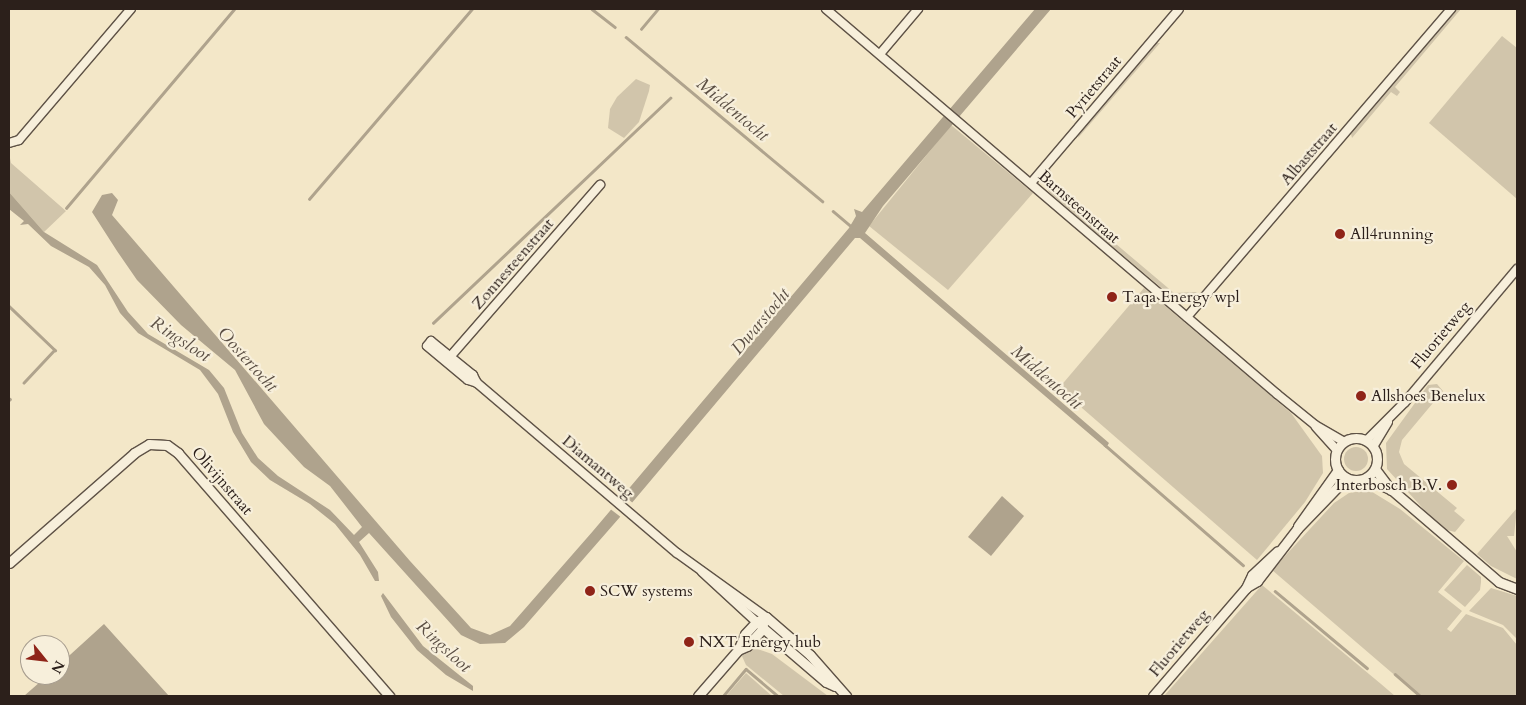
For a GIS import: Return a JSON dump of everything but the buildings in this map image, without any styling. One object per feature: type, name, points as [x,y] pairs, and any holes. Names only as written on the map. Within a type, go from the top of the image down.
[{"type":"street","points":[[9,143],[20,140],[131,9]]},
{"type":"street","name":"Barnsteenstraat","points":[[826,9],[1315,425],[1338,450]]},
{"type":"street","points":[[880,54],[918,9]]},
{"type":"street","name":"Pyrietstraat","points":[[1031,183],[1179,9]]},
{"type":"street","name":"Albaststraat","points":[[1187,317],[1451,9]]},
{"type":"street","name":"Zonnesteenstraat","points":[[449,358],[600,186]]},
{"type":"street","name":"Fluorietweg","points":[[1370,444],[1388,420],[1517,268]]},
{"type":"street","name":"Diamantweg","points":[[449,358],[612,499],[702,572],[759,625],[826,682],[835,686]]},
{"type":"street","name":"Barnsteenstraat","points":[[1315,425],[1345,442]]},
{"type":"street","points":[[1366,478],[1375,469],[1377,458],[1370,444],[1357,438],[1345,442],[1338,450],[1335,458],[1338,470],[1346,478],[1354,480],[1366,478],[1392,490]]},
{"type":"street","name":"Olivijnstraat","points":[[9,563],[134,453],[149,444],[167,445],[178,453],[388,694]]},
{"type":"street","points":[[1375,469],[1392,490],[1494,577],[1517,588]]},
{"type":"street","name":"Fluorietweg","points":[[1297,529],[1338,470]]},
{"type":"street","name":"Fluorietweg","points":[[1153,696],[1246,588],[1265,572],[1278,551],[1297,529],[1346,478]]},
{"type":"street","name":"Diamantweg","points":[[702,572],[723,583],[766,617],[810,655],[835,686],[846,696]]},
{"type":"street","points":[[698,696],[738,650],[747,646],[766,617]]},
{"type":"shaded area","points":[[1035,9],[1051,9],[883,206],[865,233],[1109,443],[1106,448],[860,238],[855,238],[620,517],[524,627],[505,643],[480,644],[461,635],[369,533],[359,542],[378,572],[379,581],[375,581],[360,555],[335,524],[310,504],[270,480],[251,462],[233,432],[218,394],[200,370],[138,333],[120,313],[105,285],[89,267],[51,246],[28,224],[20,225],[24,221],[9,209],[9,192],[44,232],[97,265],[128,312],[148,334],[209,370],[224,388],[242,433],[258,458],[278,476],[330,510],[354,535],[362,527],[330,486],[304,467],[264,424],[235,370],[181,325],[137,280],[92,212],[102,195],[112,193],[118,200],[112,215],[410,561],[471,628],[490,635],[510,626],[593,531],[849,228],[856,216],[854,209],[862,212]]},
{"type":"shaded area","points":[[1457,9],[1461,9],[1395,87],[1400,92],[1397,96],[1391,92],[1352,138],[1351,134]]},
{"type":"shaded area","points":[[1502,36],[1517,48],[1517,199],[1429,123]]},
{"type":"shaded area","points":[[1157,43],[1160,43],[1078,138],[1079,134]]},
{"type":"shaded area","points":[[636,79],[650,85],[649,91],[639,122],[624,138],[608,128],[610,109],[617,97]]},
{"type":"shaded area","points":[[951,125],[1033,193],[948,290],[869,226]]},
{"type":"shaded area","points":[[9,153],[11,163],[66,211],[44,232],[9,192]]},
{"type":"shaded area","points":[[1050,168],[1054,191],[1084,217],[1174,293],[1196,292],[1200,296],[1192,303],[1176,300],[1100,236],[1049,192],[1045,179]]},
{"type":"shaded area","points":[[1144,288],[1291,413],[1322,456],[1323,473],[1305,502],[1257,560],[1059,388]]},
{"type":"shaded area","points":[[1437,384],[1443,391],[1402,440],[1399,452],[1404,464],[1457,508],[1454,511],[1465,520],[1455,532],[1447,530],[1428,514],[1387,469],[1386,443],[1428,385]]},
{"type":"shaded area","points":[[1356,447],[1364,451],[1368,459],[1364,467],[1356,471],[1348,467],[1344,459],[1348,451]]},
{"type":"shaded area","points":[[1369,490],[1400,509],[1464,561],[1438,592],[1462,611],[1447,629],[1451,632],[1466,614],[1503,628],[1517,645],[1517,696],[1419,696],[1272,570],[1334,503],[1349,493]]},
{"type":"shaded area","points":[[1002,496],[1024,516],[991,556],[968,537]]},
{"type":"shaded area","points":[[1517,508],[1514,536],[1507,536],[1517,552],[1517,579],[1491,566],[1477,554]]},
{"type":"shaded area","points":[[1467,565],[1481,577],[1481,582],[1480,590],[1465,607],[1444,590]]},
{"type":"shaded area","points":[[1262,585],[1381,684],[1395,696],[1164,696]]},
{"type":"shaded area","points":[[1491,588],[1517,596],[1517,639],[1503,625],[1469,611]]},
{"type":"shaded area","points":[[383,593],[423,646],[473,686],[473,691],[446,675],[417,650],[391,617],[381,596]]},
{"type":"shaded area","points":[[104,624],[169,696],[24,696],[37,685],[70,685],[70,655]]},
{"type":"shaded area","points":[[749,646],[772,654],[828,696],[784,696],[746,665],[741,654]]},
{"type":"shaded area","points":[[746,673],[772,696],[726,696]]},
{"type":"pier","points":[[621,493],[634,504],[622,518],[609,508]]},
{"type":"waterway","points":[[66,208],[234,9]]},
{"type":"waterway","points":[[309,199],[472,9]]},
{"type":"waterway","name":"Middentocht","points":[[592,9],[615,27]]},
{"type":"waterway","points":[[641,29],[658,9]]},
{"type":"waterway","name":"Middentocht","points":[[626,37],[822,201]]},
{"type":"waterway","points":[[433,323],[670,98]]},
{"type":"waterway","name":"Middentocht","points":[[833,211],[851,226]]},
{"type":"waterway","points":[[9,306],[55,350],[24,383]]},
{"type":"waterway","name":"Middentocht","points":[[1105,445],[1243,565]]},
{"type":"waterway","name":"Middentocht","points":[[1275,591],[1367,668]]},
{"type":"waterway","points":[[723,696],[746,669],[778,696]]},
{"type":"waterway","name":"Middentocht","points":[[1395,674],[1420,696]]},
{"type":"place","name":"All4running","points":[[1340,234]]},
{"type":"place","name":"Taqa Energy wpl","points":[[1112,297]]},
{"type":"place","name":"Allshoes Benelux","points":[[1361,396]]},
{"type":"place","name":"Interbosch B.V.","points":[[1452,485]]},
{"type":"place","name":"SCW systems","points":[[590,591]]},
{"type":"place","name":"NXT Energy hub","points":[[689,642]]},
{"type":"water label","name":"Dwarstocht","points":[[761,322]]},
{"type":"water label","name":"Ringsloot","points":[[180,340]]},
{"type":"water label","name":"Oostertocht","points":[[247,360]]},
{"type":"water label","name":"Ringsloot","points":[[443,647]]}]
